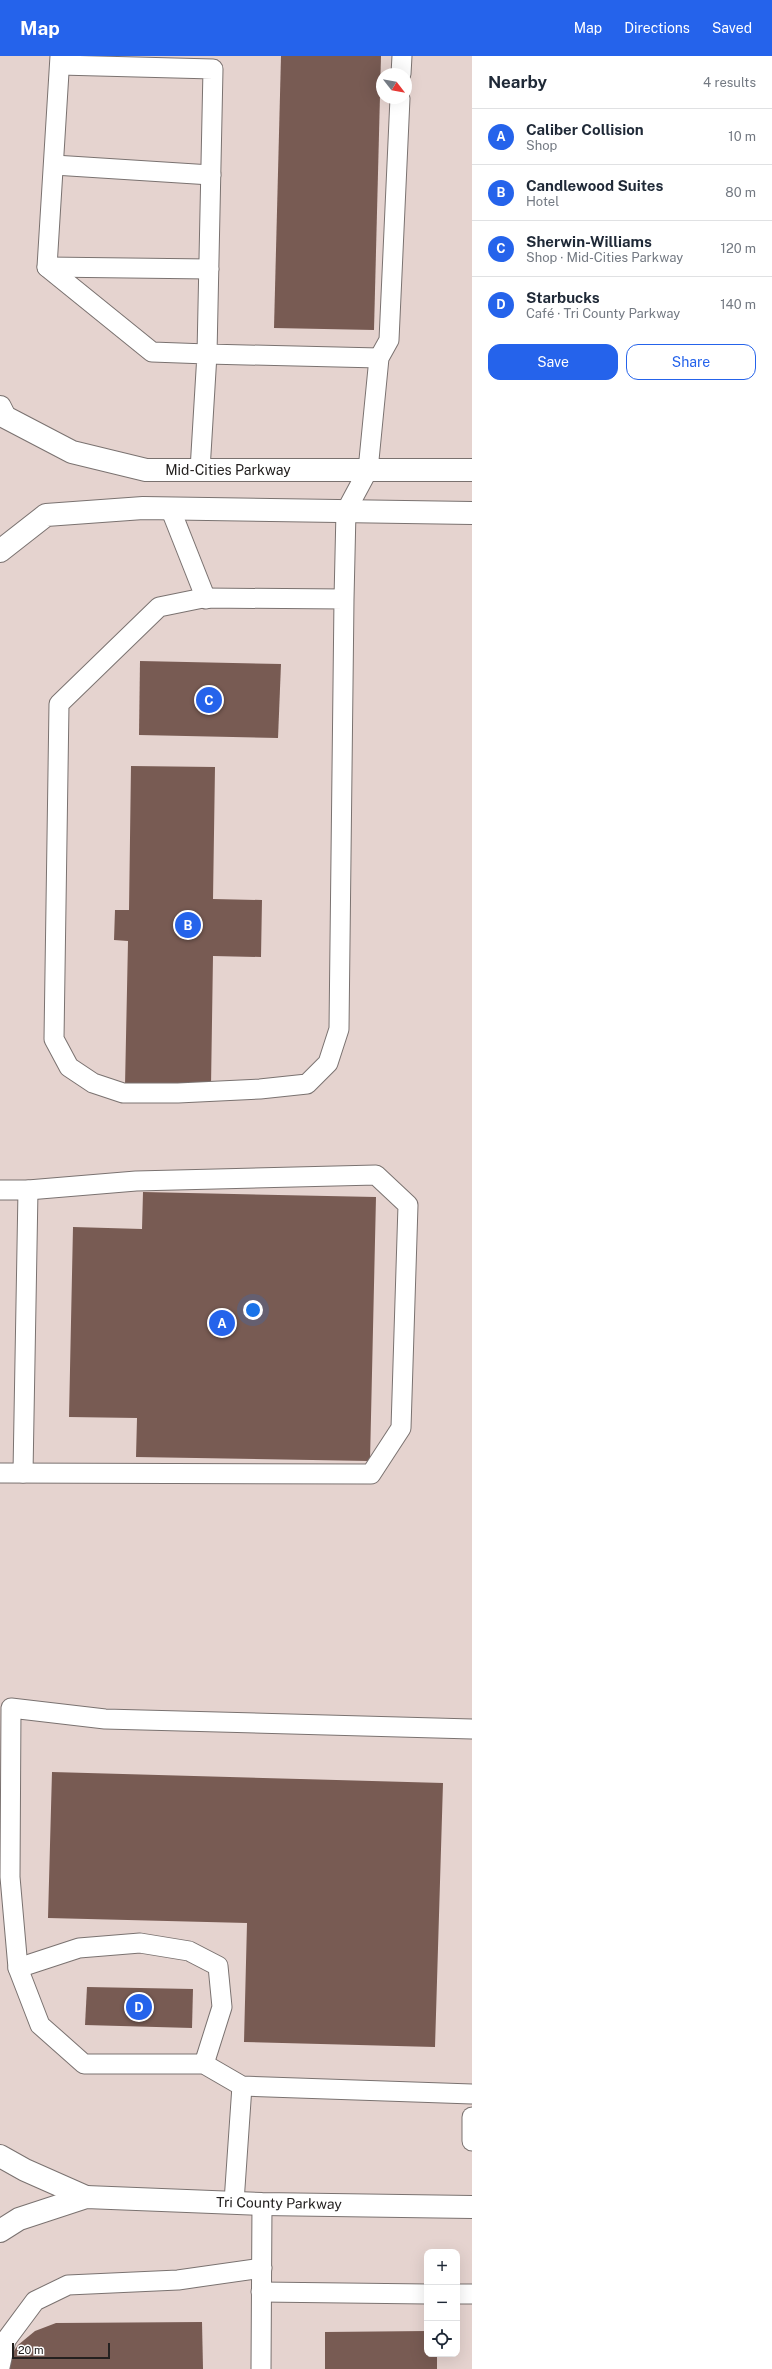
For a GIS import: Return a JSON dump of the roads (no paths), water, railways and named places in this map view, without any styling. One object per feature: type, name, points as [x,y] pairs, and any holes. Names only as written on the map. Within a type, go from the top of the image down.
[{"type":"street","name":"Mid-Cities Parkway","points":[[0,407],[5,417],[72,452],[146,470],[472,470]]},
{"type":"street","points":[[0,551],[46,516],[143,508],[472,513]]},
{"type":"street","name":"Tri County Parkway","points":[[0,2156],[25,2170],[86,2197]]},
{"type":"street","name":"Tri County Parkway","points":[[0,2231],[19,2219],[86,2197],[262,2204],[472,2207]]},
{"type":"lane","points":[[401,68],[402,56]]},
{"type":"lane","points":[[47,267],[60,60],[213,69],[207,354],[200,470]]},
{"type":"lane","points":[[344,599],[206,598],[159,606],[59,704],[54,1038],[69,1067],[93,1083],[123,1093],[223,1091],[307,1084],[328,1063],[339,1029],[346,511],[368,470],[379,358],[389,340],[400,104]]},
{"type":"lane","points":[[54,166],[211,175]]},
{"type":"lane","points":[[47,267],[209,269]]},
{"type":"lane","points":[[47,267],[152,352],[379,358]]},
{"type":"lane","points":[[170,508],[206,598]]},
{"type":"lane","points":[[0,1190],[28,1190],[136,1181],[376,1175],[408,1205],[401,1428],[371,1474],[0,1473]]},
{"type":"lane","points":[[24,1473],[28,1190]]},
{"type":"lane","points":[[472,1730],[105,1719],[6,1707],[10,1877],[18,1968],[40,2025],[84,2064],[204,2064],[242,2086],[472,2094]]},
{"type":"lane","points":[[18,1968],[79,1948],[140,1943],[189,1951],[218,1966],[222,2007],[204,2064]]},
{"type":"lane","points":[[234,2202],[242,2086]]},
{"type":"lane","points":[[472,2117],[472,2141]]},
{"type":"lane","points":[[261,2369],[262,2204]]},
{"type":"lane","points":[[0,2367],[6,2340],[35,2301],[68,2285],[178,2280],[262,2268]]},
{"type":"lane","points":[[261,2292],[424,2294]]},
{"type":"lane","points":[[460,2294],[472,2294]]},
{"type":"place","name":"Sherwin-Williams","points":[[209,700]]},
{"type":"place","name":"Candlewood Suites","points":[[188,925]]},
{"type":"place","name":"Caliber Collision","points":[[222,1323]]},
{"type":"place","name":"Starbucks","points":[[139,2007]]}]
